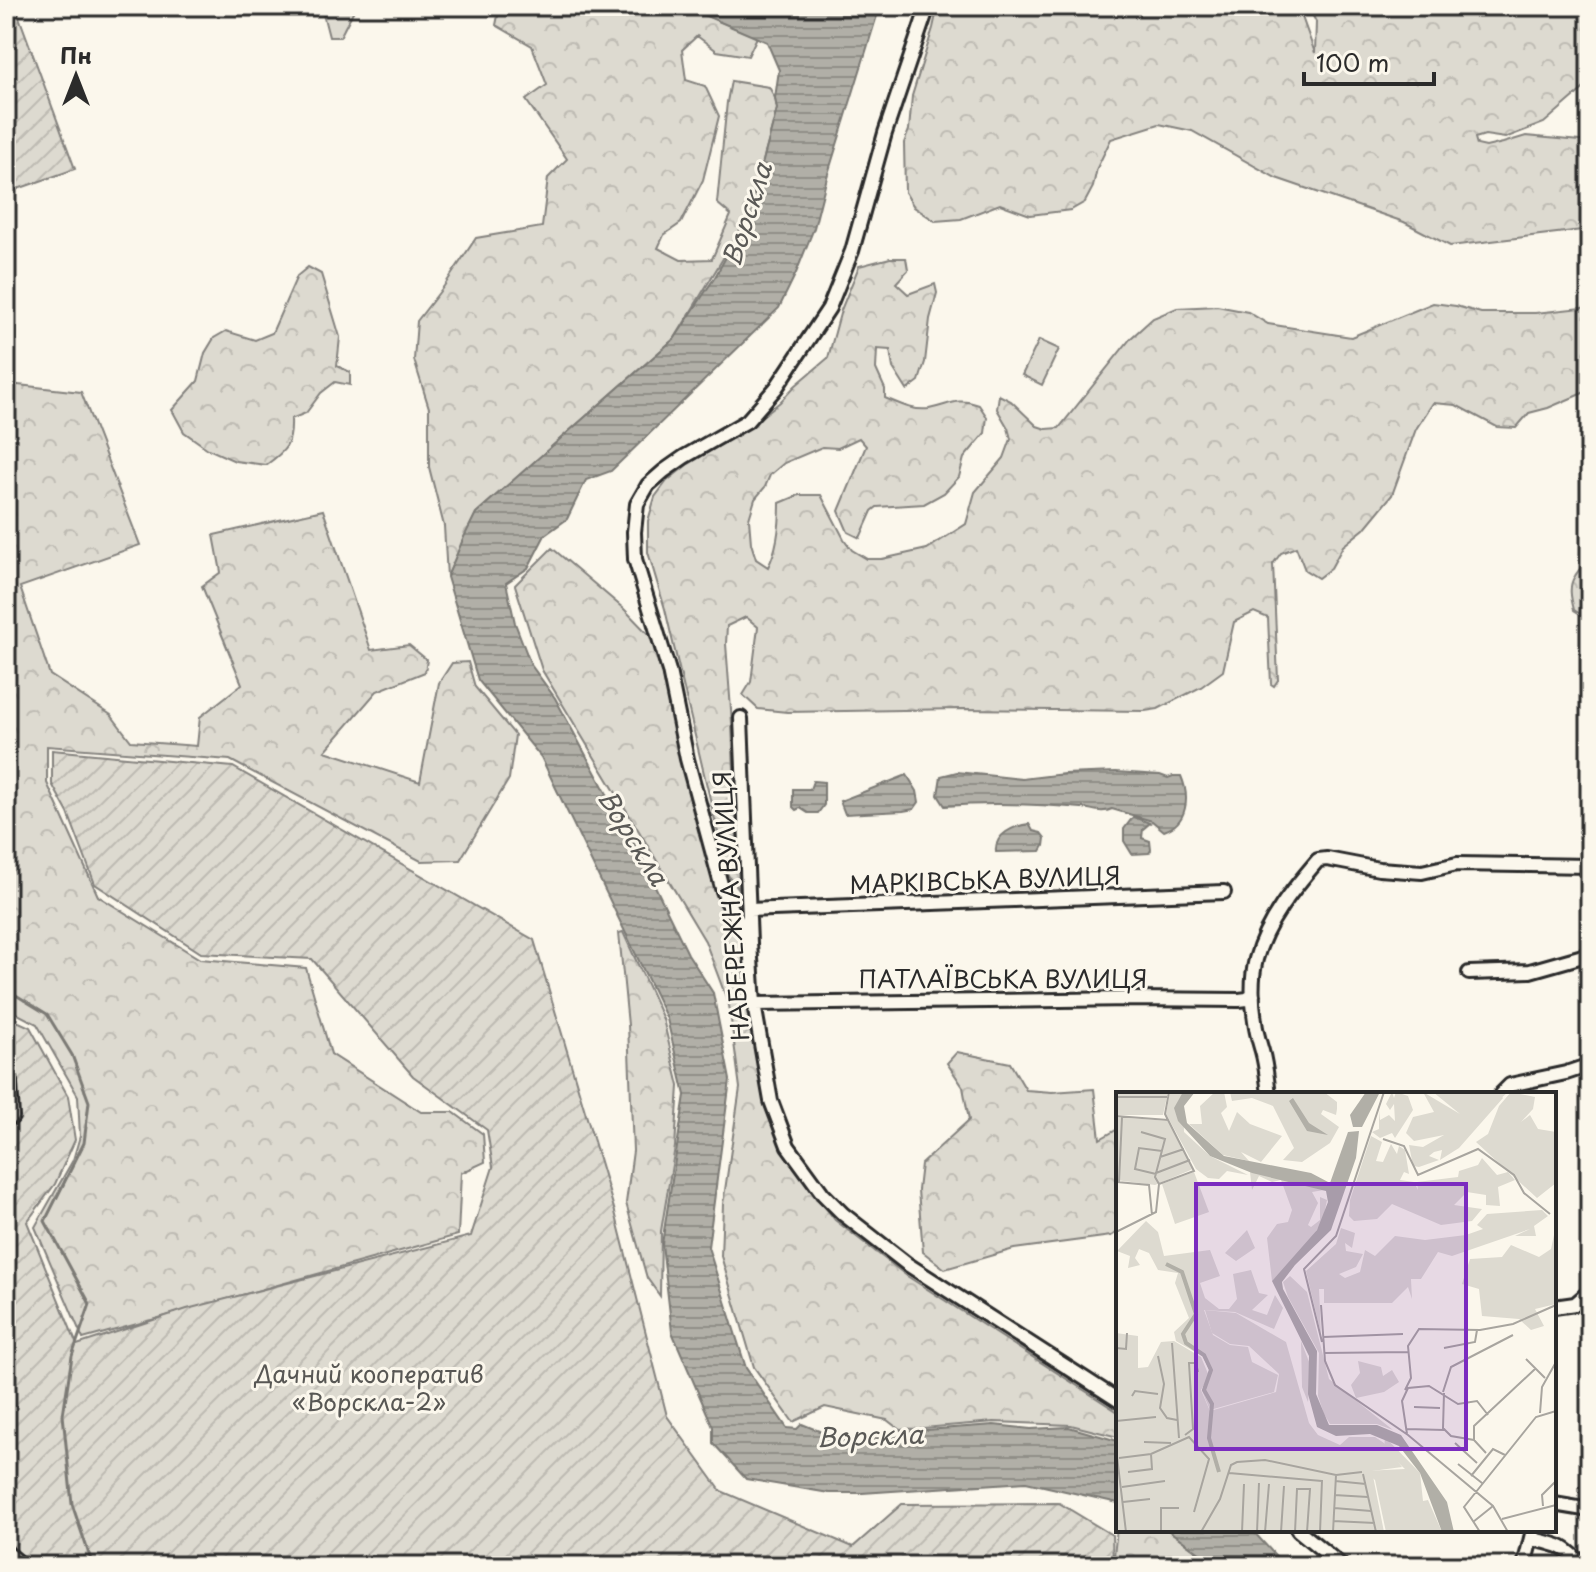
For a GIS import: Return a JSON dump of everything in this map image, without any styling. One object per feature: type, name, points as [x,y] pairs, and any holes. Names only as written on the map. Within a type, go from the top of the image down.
[{"type":"street","points":[[750,943],[722,888],[689,767],[669,671],[635,559],[637,504],[648,485],[664,471],[747,421],[776,388],[829,308],[852,251],[885,133],[928,6]]},
{"type":"street","name":"НАБЕРЕЖНА ВУЛИЦЯ","points":[[741,718],[754,1004],[767,1084],[788,1146],[823,1194],[843,1214],[907,1264],[1116,1399]]},
{"type":"street","points":[[1269,1092],[1263,1052],[1257,1035],[1253,995],[1255,962],[1295,887],[1318,860],[1422,872],[1457,864],[1590,866]]},
{"type":"street","name":"МАРКІВСЬКА ВУЛИЦЯ","points":[[749,910],[1224,892]]},
{"type":"street","points":[[1469,973],[1530,971],[1590,954]]},
{"type":"street","name":"ПАТЛАЇВСЬКА ВУЛИЦЯ","points":[[754,1004],[1239,1000],[1253,995]]},
{"type":"street","points":[[1503,1092],[1510,1085],[1590,1065]]},
{"type":"street","points":[[6,1068],[12,1117]]},
{"type":"street","points":[[1556,1307],[1575,1304],[1590,1291]]},
{"type":"street","points":[[1556,1504],[1590,1510]]},
{"type":"street","points":[[1300,1532],[1342,1566]]},
{"type":"street","points":[[1524,1566],[1533,1534],[1561,1545],[1583,1566]]},
{"type":"street","points":[[6,1552],[23,1566]]},
{"type":"green space","points":[[6,6],[15,6],[75,169],[6,193]]},
{"type":"green space","points":[[321,6],[356,6],[340,37],[329,37]]},
{"type":"green space","points":[[500,6],[683,6],[757,37],[748,56],[717,51],[697,36],[682,50],[686,80],[705,86],[719,116],[703,180],[681,223],[664,235],[658,248],[681,260],[712,259],[731,215],[717,203],[731,81],[769,87],[777,109],[748,217],[675,338],[476,513],[447,577],[444,526],[429,467],[429,408],[414,360],[417,321],[476,238],[542,227],[548,178],[567,159],[526,100],[547,85],[532,46],[496,25]]},
{"type":"green space","points":[[938,6],[1298,6],[1315,53],[1316,22],[1308,6],[1590,6],[1590,83],[1544,123],[1505,138],[1485,135],[1475,138],[1477,145],[1486,147],[1526,136],[1590,142],[1590,229],[1450,246],[1404,222],[1276,178],[1192,131],[1159,124],[1111,139],[1085,202],[1071,210],[1030,215],[1000,204],[961,219],[935,221],[914,207],[905,192],[904,143],[909,130],[912,96]]},
{"type":"green space","points":[[890,258],[906,258],[908,270],[896,283],[908,294],[935,284],[937,293],[919,381],[907,390],[893,368],[890,350],[877,349],[876,369],[885,389],[885,398],[917,409],[958,402],[979,405],[987,417],[985,433],[964,458],[959,477],[944,493],[924,504],[877,507],[872,511],[860,538],[848,532],[839,511],[866,446],[859,438],[838,448],[822,447],[784,463],[770,475],[755,499],[749,519],[756,559],[768,567],[778,536],[780,503],[799,495],[821,495],[844,539],[852,550],[867,559],[882,559],[927,549],[966,524],[975,492],[1004,458],[1011,439],[997,409],[999,395],[1011,401],[1037,426],[1059,428],[1131,338],[1153,318],[1177,308],[1217,306],[1248,312],[1268,324],[1351,337],[1433,303],[1481,313],[1535,313],[1590,307],[1590,390],[1529,413],[1516,428],[1497,427],[1456,405],[1433,403],[1416,429],[1392,495],[1364,529],[1343,546],[1331,568],[1318,578],[1305,570],[1296,547],[1281,553],[1273,564],[1278,680],[1274,686],[1271,684],[1268,618],[1254,612],[1234,622],[1223,671],[1201,687],[1158,709],[787,712],[758,709],[743,695],[751,682],[758,627],[746,617],[727,626],[739,889],[728,875],[665,609],[648,552],[648,521],[655,497],[667,481],[687,465],[741,433],[828,358],[841,310],[859,266]]},
{"type":"green space","points":[[308,267],[321,274],[340,337],[337,366],[350,372],[350,385],[335,382],[321,393],[306,413],[291,419],[287,446],[266,465],[235,461],[208,449],[184,432],[172,410],[198,381],[205,353],[214,338],[226,331],[255,340],[272,333],[297,276]]},
{"type":"green space","points":[[1039,340],[1059,349],[1042,385],[1022,375]]},
{"type":"green space","points":[[6,385],[81,392],[140,545],[20,587],[50,675],[111,715],[131,741],[197,746],[200,717],[242,684],[202,586],[221,572],[214,535],[323,510],[371,650],[409,645],[427,660],[425,672],[377,691],[325,751],[420,782],[439,683],[452,663],[468,662],[475,687],[515,735],[509,779],[460,860],[421,861],[230,760],[47,746],[47,783],[98,896],[200,959],[306,968],[331,1054],[421,1112],[453,1112],[483,1134],[485,1162],[461,1173],[458,1235],[83,1339],[35,1227],[73,1160],[80,1136],[78,1096],[37,1024],[6,1008]]},
{"type":"green space","points":[[552,548],[624,609],[653,639],[716,893],[745,949],[769,1110],[786,1156],[835,1220],[907,1276],[1116,1411],[1116,1436],[1071,1425],[994,1422],[900,1430],[887,1420],[825,1407],[793,1422],[754,1367],[721,1256],[723,1204],[740,1088],[729,1005],[705,941],[542,670],[515,585]]},
{"type":"green space","points":[[1590,553],[1590,618],[1587,618],[1574,610],[1571,588]]},
{"type":"green space","name":"Дачний кооператив «Ворскла-2»","points":[[52,750],[233,767],[534,940],[615,1212],[667,1416],[721,1491],[853,1547],[902,1504],[1059,1503],[1112,1535],[1113,1566],[6,1566],[6,1016],[30,1027],[68,1096],[75,1140],[55,1184],[27,1222],[77,1345],[187,1309],[471,1236],[493,1167],[487,1130],[413,1076],[312,959],[201,953],[95,884],[68,813],[52,784]]},
{"type":"green space","points":[[623,932],[663,1019],[679,1086],[675,1147],[661,1231],[660,1296],[647,1278],[626,1203],[633,1151],[628,1025],[619,933]]},
{"type":"green space","points":[[957,1052],[1010,1063],[1026,1090],[1094,1089],[1100,1139],[1116,1130],[1116,1233],[1014,1249],[945,1269],[923,1252],[918,1190],[921,1164],[969,1120],[963,1087],[947,1063]]},
{"type":"green space","points":[[1117,1532],[1171,1532],[1213,1566],[1113,1566]]},
{"type":"shaded area","points":[[683,6],[880,6],[814,228],[779,308],[611,471],[586,480],[567,519],[545,535],[528,568],[506,583],[515,623],[531,665],[555,698],[640,855],[688,954],[713,993],[730,1080],[708,1247],[746,1368],[787,1428],[797,1429],[802,1424],[841,1440],[897,1437],[912,1431],[994,1425],[1031,1429],[1069,1427],[1116,1440],[1116,1503],[1026,1482],[829,1493],[746,1479],[713,1443],[713,1427],[672,1332],[662,1244],[685,1095],[667,1019],[541,757],[478,680],[447,577],[476,513],[675,338],[715,277],[748,217],[777,109],[775,98],[779,70],[767,42]]},
{"type":"shaded area","points":[[957,772],[1022,779],[1116,772],[1168,778],[1181,776],[1186,801],[1178,822],[1164,831],[1152,821],[1112,809],[1101,811],[1014,804],[945,806],[938,795],[941,776]]},
{"type":"shaded area","points":[[907,775],[917,791],[919,802],[914,809],[845,814],[840,801]]},
{"type":"shaded area","points":[[813,781],[824,782],[824,805],[818,813],[808,813],[800,808],[796,810],[793,807],[793,789],[810,789]]},
{"type":"shaded area","points":[[1133,817],[1150,823],[1143,829],[1142,838],[1150,841],[1149,853],[1132,854],[1124,841],[1124,829]]},
{"type":"shaded area","points":[[1029,824],[1033,831],[1045,838],[1041,851],[996,852],[1002,836],[1011,829]]},
{"type":"shaded area","points":[[1171,1532],[1254,1532],[1285,1566],[1213,1566]]},
{"type":"waterway","points":[[6,989],[47,1014],[72,1055],[89,1102],[84,1143],[45,1221],[90,1304],[72,1356],[63,1415],[72,1504],[93,1566]]},
{"type":"water label","name":"Ворскла","points":[[746,214]]},
{"type":"water label","name":"Ворскла","points":[[634,837]]},
{"type":"water label","name":"Ворскла","points":[[870,1435]]}]
